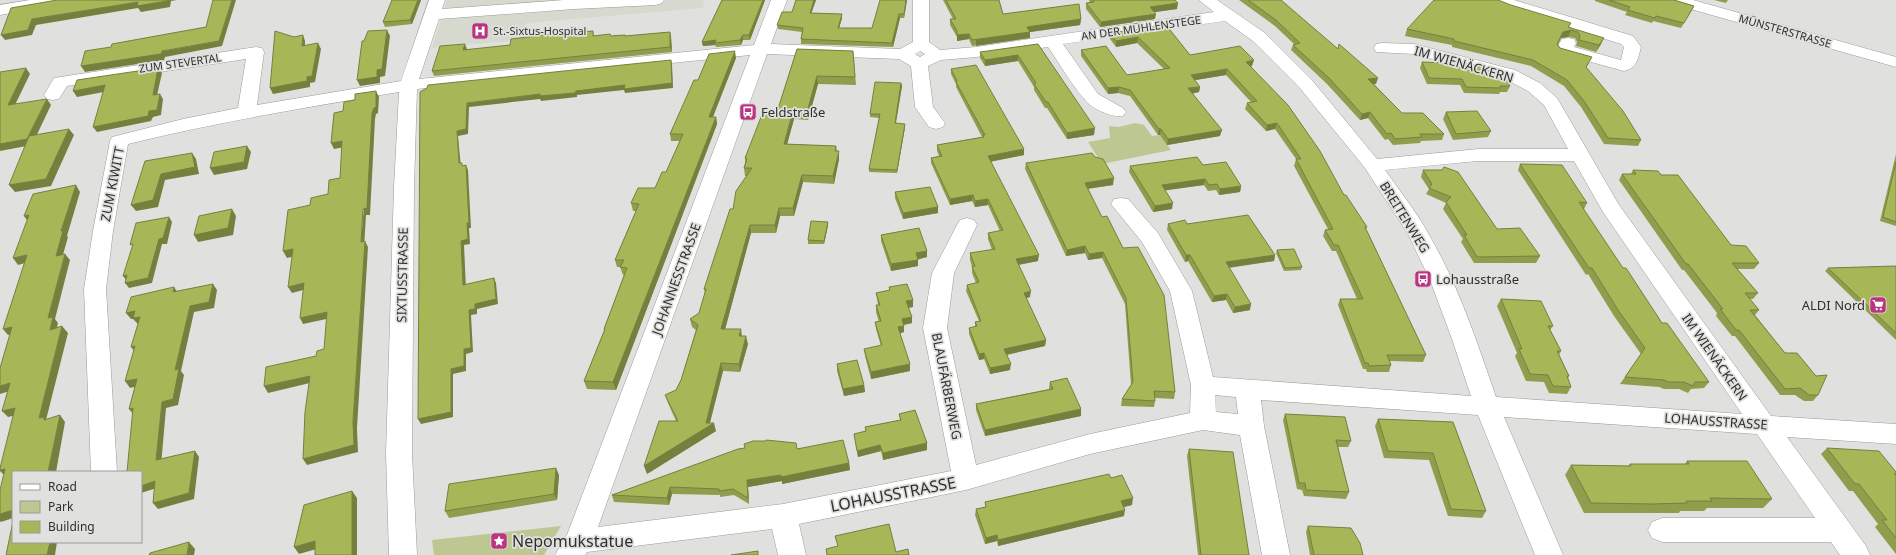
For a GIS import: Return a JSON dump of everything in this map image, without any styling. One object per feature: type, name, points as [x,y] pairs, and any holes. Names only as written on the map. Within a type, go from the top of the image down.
[{"type":"street","points":[[0,10],[58,0]]},
{"type":"street","points":[[439,4],[501,9],[656,0]]},
{"type":"street","name":"JOHANNESSTRASSE","points":[[574,548],[779,0]]},
{"type":"street","points":[[921,0],[921,44]]},
{"type":"street","name":"BREITENWEG","points":[[1207,0],[1230,15],[1258,37],[1305,83],[1372,165],[1418,232],[1429,253],[1464,339],[1487,406],[1549,555]]},
{"type":"street","points":[[1502,0],[1501,1],[1627,40],[1633,47],[1629,62],[1624,66],[1564,49],[1568,43]]},
{"type":"street","name":"MÜNSTERSTRASSE","points":[[1675,0],[1896,62]]},
{"type":"street","name":"SIXTUSSTRASSE","points":[[403,555],[399,454],[404,195],[408,85],[439,4]]},
{"type":"street","points":[[457,27],[497,24],[501,9]]},
{"type":"street","name":"AN DER MÜHLENSTEGE","points":[[919,64],[937,55],[976,52],[1230,15]]},
{"type":"street","points":[[1052,41],[1092,98],[1117,112]]},
{"type":"street","points":[[903,54],[921,44]]},
{"type":"street","points":[[921,44],[937,55]]},
{"type":"street","name":"IM WIENÄCKERN","points":[[1382,48],[1414,49],[1509,74],[1534,87],[1551,102],[1610,207],[1761,423],[1856,555]]},
{"type":"street","points":[[408,85],[761,49],[903,54],[919,64],[924,108],[936,123]]},
{"type":"street","name":"ZUM STEVERTAL","points":[[53,95],[60,82],[256,52],[247,112]]},
{"type":"street","name":"ZUM KIWITT","points":[[104,471],[95,289],[103,231],[119,141],[183,125],[247,112],[408,85]]},
{"type":"street","points":[[1372,165],[1478,155],[1580,155]]},
{"type":"street","points":[[1121,204],[1152,238],[1181,291],[1203,385],[1203,420]]},
{"type":"street","name":"BLAUFÄRBERWEG","points":[[966,480],[935,328],[944,273],[967,225]]},
{"type":"street","name":"LOHAUSSTRASSE","points":[[1203,385],[1487,406],[1761,423],[1896,434]]},
{"type":"street","points":[[1248,389],[1251,426],[1276,555]]},
{"type":"street","name":"LOHAUSSTRASSE","points":[[574,548],[783,516],[966,480],[1090,444],[1203,420],[1251,426]]},
{"type":"street","points":[[783,516],[792,555]]},
{"type":"street","points":[[1662,530],[1838,530]]},
{"type":"shaded area","name":"St.-Sixtus-Hospital","points":[[447,0],[704,0],[703,8],[526,23],[520,40],[432,48]]},
{"type":"green space","points":[[1135,123],[1144,125],[1152,136],[1160,135],[1171,150],[1102,164],[1088,142],[1110,138],[1109,126],[1119,127]]},
{"type":"green space","points":[[561,526],[544,555],[434,555],[432,540]]},
{"type":"building","points":[[57,0],[167,1],[137,6],[138,2],[32,19],[28,30],[1,35],[11,8]]},
{"type":"building","points":[[213,0],[232,0],[219,41],[162,51],[161,54],[81,66],[85,51],[111,47],[112,44],[206,27]]},
{"type":"building","points":[[392,0],[418,0],[410,20],[383,22]]},
{"type":"building","points":[[722,0],[763,0],[749,35],[743,35],[740,40],[715,43],[716,40],[702,42]]},
{"type":"building","points":[[796,0],[814,0],[810,13],[842,14],[838,28],[872,28],[880,0],[906,0],[904,14],[899,14],[892,43],[801,39],[803,28],[777,25],[782,12],[792,12]]},
{"type":"building","points":[[946,0],[999,0],[1003,14],[1079,4],[1081,19],[1027,27],[1030,32],[972,40],[969,34],[957,35],[957,31],[950,19],[956,19]]},
{"type":"building","points":[[1093,0],[1175,0],[1178,3],[1150,7],[1156,14],[1101,22],[1086,3],[1094,2]]},
{"type":"building","points":[[1248,0],[1281,0],[1338,49],[1339,44],[1378,78],[1368,79],[1402,113],[1423,113],[1444,134],[1420,134],[1422,137],[1395,139],[1391,133],[1387,134],[1370,112],[1362,114],[1329,78],[1293,45],[1300,43],[1276,20]]},
{"type":"building","points":[[1434,0],[1498,0],[1571,23],[1568,27],[1604,38],[1599,45],[1579,40],[1580,36],[1578,32],[1571,30],[1563,32],[1557,44],[1560,48],[1592,57],[1586,67],[1623,111],[1641,140],[1608,138],[1584,101],[1567,80],[1533,60],[1454,41],[1454,39],[1407,29]]},
{"type":"building","points":[[1609,0],[1674,0],[1694,6],[1684,23],[1656,16],[1655,18],[1628,10],[1630,7]]},
{"type":"building","points":[[1166,25],[1190,55],[1240,46],[1254,60],[1246,62],[1288,105],[1320,151],[1344,195],[1346,195],[1367,227],[1365,227],[1426,355],[1387,355],[1391,365],[1369,366],[1368,363],[1365,363],[1340,299],[1363,299],[1338,245],[1334,245],[1325,230],[1333,229],[1296,159],[1301,159],[1277,123],[1267,125],[1247,103],[1257,101],[1227,69],[1191,75],[1200,87],[1188,88],[1222,130],[1168,139],[1130,90],[1119,87],[1108,88],[1081,50],[1106,46],[1127,75],[1170,68],[1138,37],[1116,41],[1110,33]]},
{"type":"building","points":[[387,30],[382,69],[377,70],[377,77],[357,80],[362,41],[364,41],[368,31]]},
{"type":"building","points":[[275,31],[294,37],[303,35],[302,46],[318,43],[312,76],[307,77],[307,81],[270,88]]},
{"type":"building","points":[[593,31],[593,36],[610,34],[611,36],[625,36],[670,32],[670,47],[432,71],[440,46],[465,44],[463,50],[510,45],[511,39],[570,32]]},
{"type":"building","points":[[1038,44],[1095,128],[1067,133],[1048,102],[1046,102],[1034,84],[1036,83],[1018,55],[985,60],[980,52]]},
{"type":"building","points":[[797,49],[853,51],[855,77],[817,76],[807,112],[793,111],[784,144],[836,146],[835,151],[839,151],[833,176],[802,175],[793,208],[779,208],[775,225],[750,225],[721,329],[741,329],[739,336],[746,336],[739,364],[721,363],[706,423],[714,423],[644,466],[659,421],[678,421],[665,395],[676,390],[681,380],[698,325],[690,319],[699,313],[706,289],[704,289],[730,209],[733,209],[736,191],[752,168],[744,168],[747,159],[745,158],[763,112],[777,112]]},
{"type":"building","points":[[735,51],[709,117],[716,117],[613,382],[584,381],[627,268],[620,267],[624,260],[615,260],[639,204],[631,203],[638,188],[655,188],[662,172],[666,172],[683,134],[670,134],[694,80],[698,80],[709,54]]},
{"type":"building","points":[[671,60],[672,83],[624,89],[625,85],[576,91],[575,93],[540,96],[540,94],[467,103],[466,129],[457,131],[459,163],[462,163],[462,166],[466,165],[469,223],[467,223],[468,239],[461,241],[463,285],[494,278],[496,299],[475,304],[475,309],[469,310],[471,348],[464,349],[464,366],[451,369],[451,412],[418,419],[420,92],[427,88],[428,85]]},
{"type":"building","points":[[1422,62],[1471,64],[1502,72],[1510,86],[1500,86],[1501,88],[1466,87],[1462,79],[1429,78]]},
{"type":"building","points":[[976,65],[1024,149],[988,156],[1039,255],[1016,259],[1031,291],[1024,293],[1046,340],[1004,349],[1011,364],[990,368],[984,353],[979,354],[969,328],[977,326],[975,322],[981,321],[967,285],[979,282],[972,267],[975,266],[970,253],[995,249],[988,233],[1003,230],[988,199],[975,201],[973,195],[950,199],[931,158],[942,156],[937,145],[984,137],[983,135],[985,135],[956,82],[957,81],[951,69]]},
{"type":"building","points":[[26,68],[8,105],[47,99],[27,139],[0,144],[0,72]]},
{"type":"building","points":[[158,68],[153,95],[160,94],[157,110],[149,111],[148,116],[93,127],[105,85],[73,91],[77,80]]},
{"type":"building","points":[[875,82],[901,83],[895,123],[905,124],[897,170],[869,169],[880,114],[870,114]]},
{"type":"building","points":[[376,91],[376,107],[372,113],[367,208],[363,209],[361,242],[365,241],[353,421],[354,445],[303,459],[305,412],[310,376],[264,386],[266,367],[316,356],[317,351],[324,349],[327,312],[300,318],[304,283],[288,287],[293,249],[283,251],[288,210],[310,205],[311,198],[328,194],[329,180],[340,178],[342,141],[331,143],[334,113],[343,111],[344,102],[355,100],[355,94]]},
{"type":"building","points":[[1477,111],[1491,131],[1456,134],[1446,112]]},
{"type":"building","points":[[69,129],[46,179],[9,185],[29,136]]},
{"type":"building","points":[[247,146],[244,162],[210,168],[214,152]]},
{"type":"building","points":[[192,153],[195,167],[161,174],[153,200],[131,205],[145,161]]},
{"type":"building","points":[[1092,153],[1095,157],[1103,159],[1114,178],[1085,183],[1102,217],[1107,216],[1123,248],[1138,247],[1164,295],[1175,392],[1154,391],[1155,401],[1122,399],[1133,382],[1126,298],[1103,252],[1089,254],[1085,246],[1067,250],[1026,163]]},
{"type":"building","points":[[1197,157],[1203,165],[1226,162],[1241,186],[1220,189],[1217,184],[1209,185],[1205,179],[1162,185],[1173,203],[1155,206],[1130,166]]},
{"type":"building","points":[[1896,162],[1896,222],[1883,217]]},
{"type":"building","points":[[1520,164],[1562,165],[1587,203],[1579,202],[1623,268],[1626,268],[1662,323],[1667,323],[1709,382],[1695,382],[1693,386],[1684,382],[1668,382],[1664,380],[1625,377],[1645,348],[1618,310],[1592,268],[1589,268]]},
{"type":"building","points":[[1444,167],[1458,172],[1497,229],[1520,228],[1540,256],[1477,257],[1464,235],[1467,235],[1446,202],[1451,197],[1429,188],[1432,184],[1423,170],[1442,170]]},
{"type":"building","points":[[1633,170],[1658,171],[1661,175],[1678,175],[1731,245],[1746,246],[1759,263],[1732,263],[1758,293],[1745,293],[1759,310],[1750,310],[1785,353],[1797,353],[1816,376],[1827,375],[1818,395],[1809,395],[1800,388],[1785,389],[1739,330],[1736,330],[1720,309],[1723,309],[1688,264],[1686,264],[1622,174],[1636,174]]},
{"type":"building","points":[[76,185],[61,231],[63,231],[56,256],[65,254],[48,318],[53,317],[50,330],[62,326],[39,418],[44,417],[44,420],[60,415],[48,471],[12,471],[12,510],[0,514],[0,490],[5,469],[0,470],[0,468],[15,408],[2,411],[10,383],[0,386],[0,368],[12,327],[3,329],[27,255],[13,258],[29,215],[24,216],[33,194]]},
{"type":"building","points":[[930,187],[938,207],[903,213],[895,192]]},
{"type":"building","points":[[232,209],[228,228],[194,235],[199,216]]},
{"type":"building","points":[[1248,215],[1275,255],[1226,262],[1251,304],[1235,307],[1227,294],[1214,296],[1190,255],[1186,255],[1168,224],[1185,220],[1187,224]]},
{"type":"building","points":[[169,217],[163,238],[159,239],[148,278],[125,283],[127,275],[123,276],[133,244],[130,245],[136,223]]},
{"type":"building","points":[[811,221],[828,222],[824,241],[808,240]]},
{"type":"building","points":[[919,228],[927,251],[916,253],[918,260],[891,264],[881,235]]},
{"type":"building","points":[[1294,249],[1302,267],[1285,268],[1277,250]]},
{"type":"building","name":"ALDI Nord","points":[[1896,266],[1896,333],[1828,268]]},
{"type":"building","points":[[213,284],[209,302],[190,306],[175,370],[179,369],[173,399],[162,402],[156,460],[195,451],[189,493],[153,503],[155,481],[142,486],[142,471],[127,471],[133,408],[129,409],[137,379],[125,381],[135,346],[131,347],[140,317],[133,318],[135,311],[126,313],[131,297],[174,287],[173,292]]},
{"type":"building","points":[[907,284],[913,300],[906,301],[912,317],[902,319],[904,326],[898,327],[910,364],[871,372],[864,349],[882,345],[875,322],[881,321],[876,305],[880,305],[876,293],[890,290],[889,287]]},
{"type":"building","points":[[1501,299],[1541,301],[1553,326],[1548,326],[1561,351],[1557,351],[1569,376],[1567,376],[1571,387],[1553,386],[1548,375],[1530,374],[1519,349],[1522,349]]},
{"type":"building","points":[[857,360],[864,385],[843,389],[837,364]]},
{"type":"building","points":[[1067,378],[1081,409],[985,430],[976,404],[1053,389],[1050,382]]},
{"type":"building","points":[[915,410],[927,443],[883,453],[880,445],[857,451],[854,434],[866,431],[865,427],[901,420],[899,414]]},
{"type":"building","points":[[1285,414],[1345,417],[1351,441],[1336,440],[1349,492],[1306,490],[1305,483],[1299,483]]},
{"type":"building","points":[[1378,419],[1453,422],[1486,511],[1451,509],[1433,453],[1388,451]]},
{"type":"building","points":[[766,440],[796,443],[797,449],[843,440],[849,463],[781,477],[781,475],[747,480],[748,498],[733,489],[719,491],[719,489],[670,487],[667,498],[612,495],[738,449],[745,448],[744,444],[753,441]]},
{"type":"building","points":[[1827,448],[1879,451],[1896,472],[1896,474],[1894,474],[1896,475],[1896,538],[1882,520],[1887,520],[1859,484],[1855,484]]},
{"type":"building","points":[[1189,449],[1233,452],[1249,555],[1201,555]]},
{"type":"building","points":[[1687,461],[1747,461],[1772,499],[1710,498],[1712,501],[1686,501],[1687,503],[1591,503],[1571,465],[1631,466],[1630,464],[1689,464]]},
{"type":"building","points":[[556,468],[554,494],[445,511],[449,484]]},
{"type":"building","points":[[1109,474],[1111,478],[1122,475],[1133,498],[1121,501],[1125,510],[998,540],[997,535],[986,538],[976,509],[986,507],[985,502]]},
{"type":"building","points":[[352,491],[352,555],[315,555],[315,541],[294,547],[304,505]]},
{"type":"building","points":[[889,524],[896,552],[908,549],[909,555],[827,555],[826,549],[838,546],[835,536]]},
{"type":"building","points":[[12,526],[12,543],[50,543],[47,555],[6,555]]},
{"type":"building","points":[[1308,526],[1351,528],[1360,543],[1363,555],[1314,555]]},
{"type":"building","points":[[189,542],[187,555],[149,555],[150,553]]},
{"type":"building","points":[[758,551],[758,555],[731,555]]},
{"type":"place","name":"St.-Sixtus-Hospital","points":[[480,31]]},
{"type":"place","name":"Feldstraße","points":[[748,112]]},
{"type":"place","name":"Lohausstraße","points":[[1423,279]]},
{"type":"place","name":"ALDI Nord","points":[[1878,305]]},
{"type":"place","name":"Nepomukstatue","points":[[499,541]]}]
